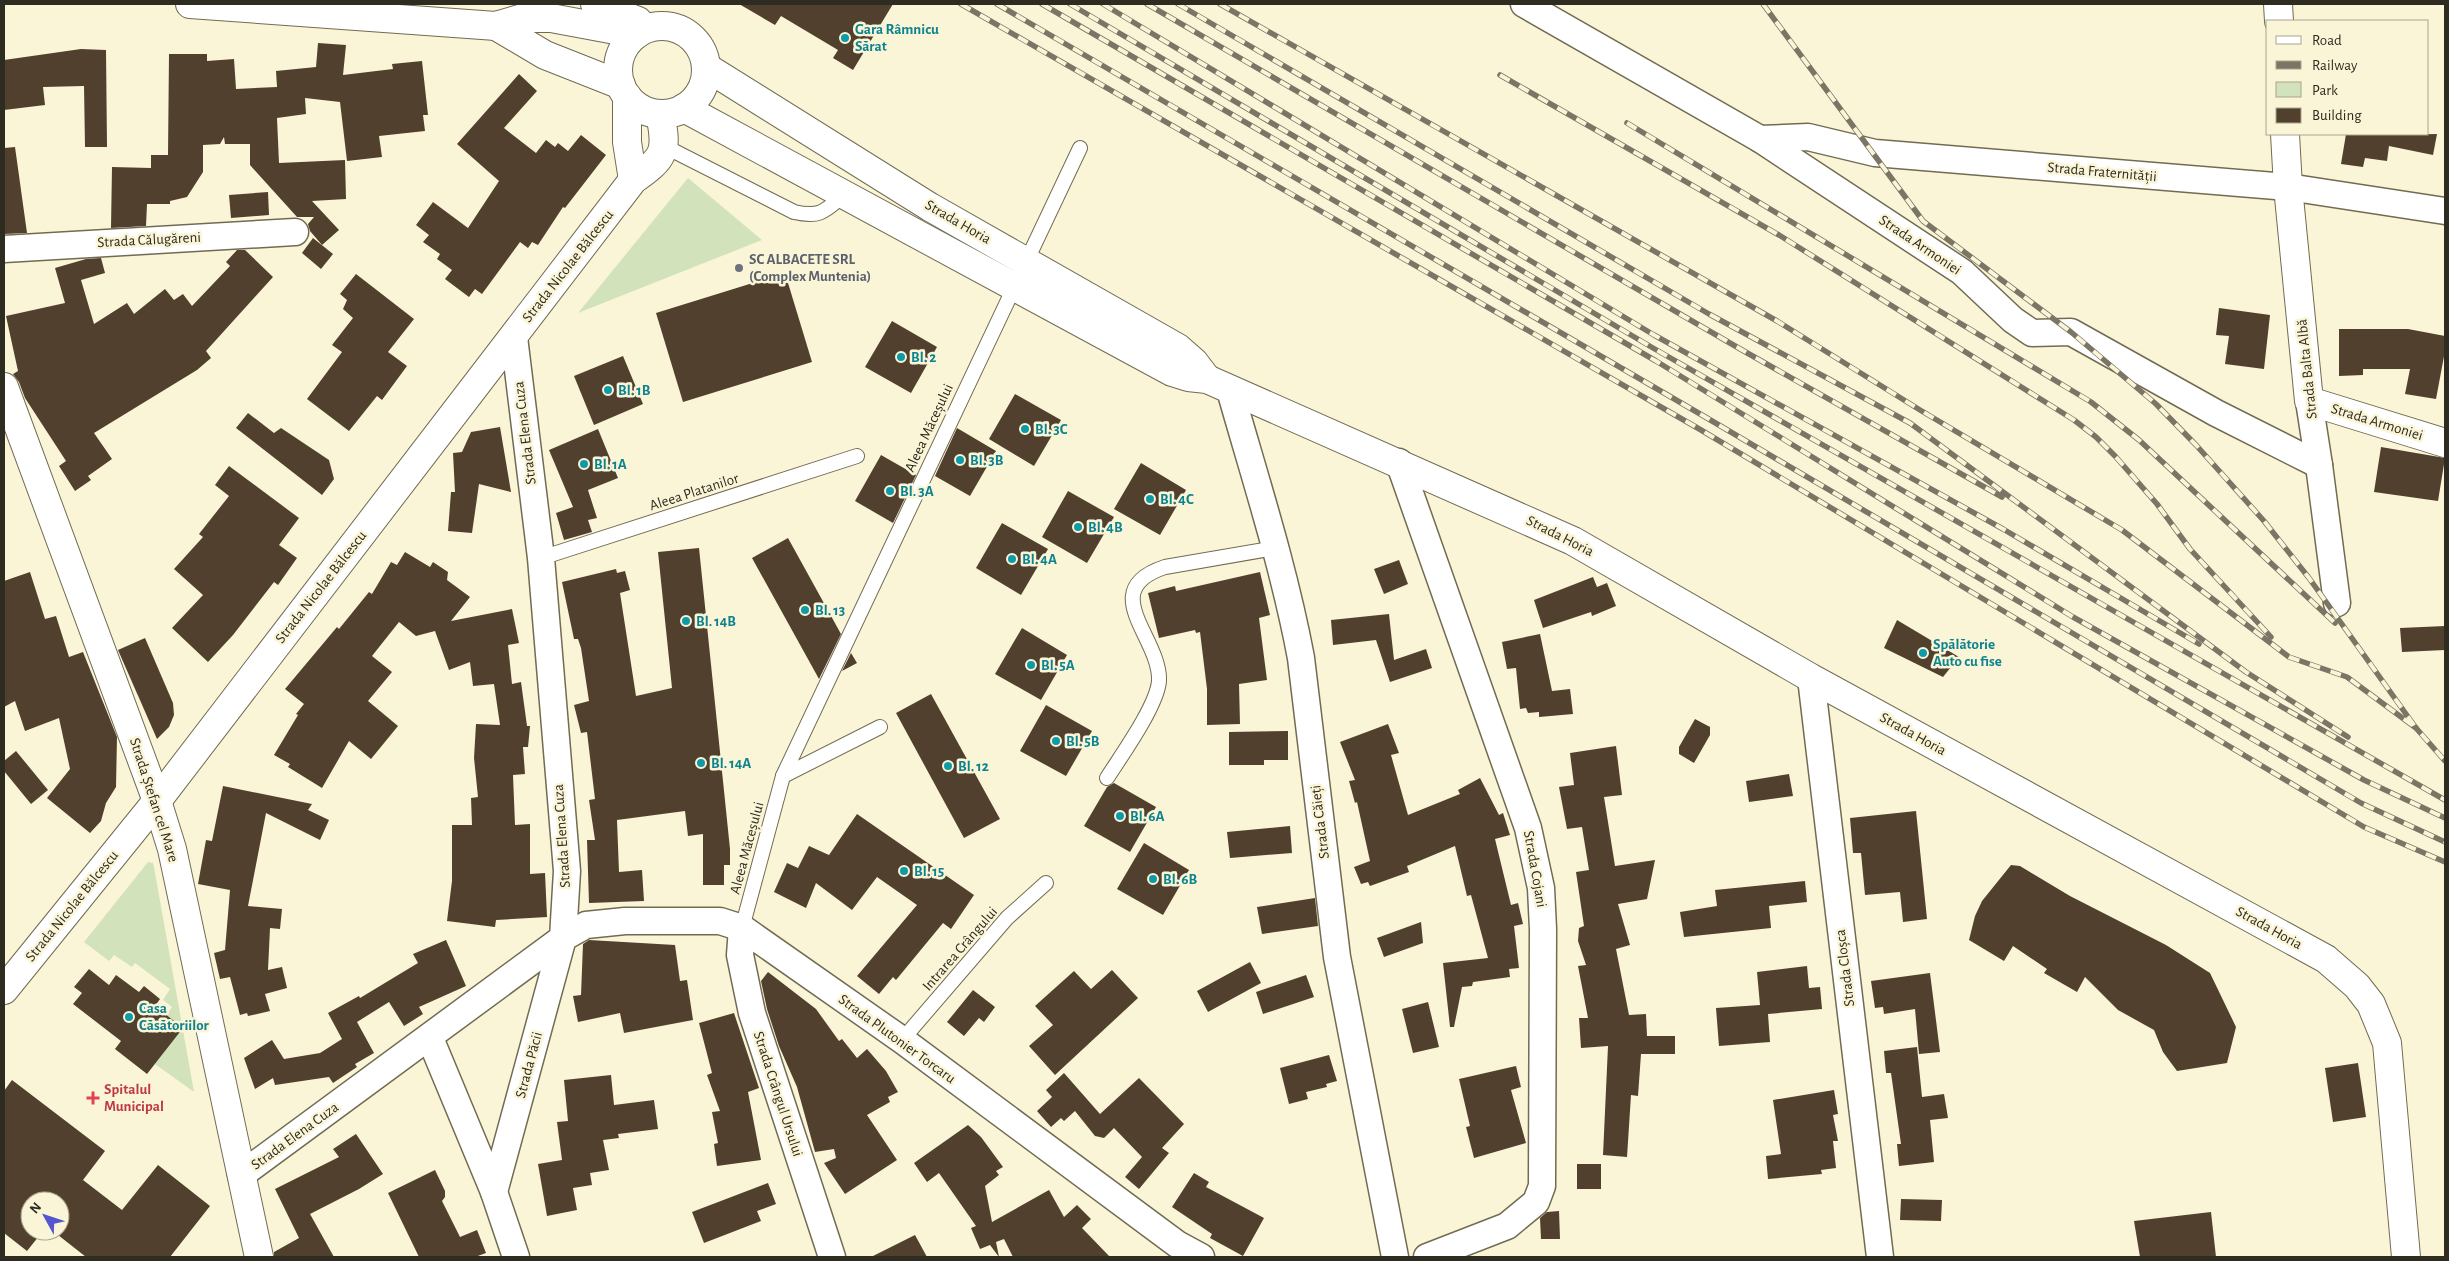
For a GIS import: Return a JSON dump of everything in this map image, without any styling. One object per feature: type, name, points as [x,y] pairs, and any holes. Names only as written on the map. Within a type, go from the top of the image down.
[{"type":"street","points":[[190,4],[496,26],[523,18],[551,18],[646,30],[673,27],[689,35],[701,49],[706,67],[701,90],[672,111],[664,146]]},
{"type":"street","points":[[595,4],[646,30]]},
{"type":"street","name":"Strada Armoniei","points":[[1524,4],[1760,139],[1962,272],[2013,320],[2032,333],[2071,332],[2216,413],[2319,465]]},
{"type":"street","points":[[2278,4],[2279,20]]},
{"type":"street","points":[[496,26],[545,55],[624,90],[642,108],[672,111]]},
{"type":"street","points":[[634,180],[626,142],[624,90],[619,72],[620,59],[628,42],[646,30]]},
{"type":"street","name":"Strada Horia","points":[[706,67],[930,207],[1178,348],[1218,384]]},
{"type":"street","name":"Strada Horia","points":[[672,111],[845,194],[1172,372],[1218,384],[1399,462],[1572,540],[1811,678],[2326,959],[2343,971],[2371,1004],[2387,1043],[2406,1257]]},
{"type":"street","name":"Strada Balta Albă","points":[[2285,135],[2288,187],[2309,401],[2336,603]]},
{"type":"street","name":"Strada Fraternității","points":[[1760,139],[1808,137],[1875,153],[2288,187],[2445,211]]},
{"type":"street","name":"Strada Nicolae Bălcescu","points":[[4,990],[158,800],[634,180],[659,158],[664,146]]},
{"type":"street","name":"Strada Călugăreni","points":[[4,248],[295,232]]},
{"type":"street","name":"Strada Elena Cuza","points":[[241,1175],[430,1038],[563,938],[566,871],[541,558],[514,337]]},
{"type":"street","name":"Strada Căieți","points":[[1218,384],[1275,548],[1288,595],[1301,658],[1337,957],[1395,1257]]},
{"type":"street","name":"Strada Ștefan cel Mare","points":[[4,387],[158,800],[172,849],[259,1257]]},
{"type":"street","name":"Strada Armoniei","points":[[2309,401],[2445,443]]},
{"type":"street","name":"Strada Cojani","points":[[1399,462],[1528,828],[1541,888],[1543,929],[1542,1186],[1536,1202],[1507,1226],[1427,1257]]},
{"type":"street","name":"Strada Cloșca","points":[[1811,678],[1880,1257]]},
{"type":"street","name":"Strada Plutonier Torcaru","points":[[563,938],[586,924],[625,921],[720,921],[742,928],[902,1040],[1171,1251],[1201,1257]]},
{"type":"street","name":"Strada Crângul Ursului","points":[[742,928],[740,955],[752,1013],[832,1257]]},
{"type":"street","name":"Strada Păcii","points":[[494,1192],[563,938]]},
{"type":"street","points":[[430,1038],[494,1192],[516,1257]]},
{"type":"lane","points":[[664,146],[794,212],[812,216],[822,213],[845,194]]},
{"type":"lane","name":"Aleea Măceșului","points":[[742,928],[783,776],[1080,148]]},
{"type":"lane","name":"Aleea Platanilor","points":[[541,558],[857,456]]},
{"type":"lane","points":[[1107,778],[1154,700],[1159,682],[1157,668],[1134,608],[1132,592],[1138,582],[1151,572],[1165,567],[1275,548]]},
{"type":"lane","points":[[783,776],[880,727]]},
{"type":"lane","name":"Intrarea Crângului","points":[[902,1040],[1007,918],[1046,883]]},
{"type":"green space","points":[[688,178],[762,240],[578,313]]},
{"type":"green space","points":[[148,862],[153,863],[154,867],[194,1092],[155,1064],[179,1032],[163,1020],[172,1007],[163,1000],[170,989],[135,963],[132,967],[114,955],[109,961],[84,942]]},
{"type":"building","name":"Gara Râmnicu Sărat","points":[[739,4],[893,4],[853,70],[833,58],[838,50],[781,16],[775,25]]},
{"type":"building","points":[[318,43],[346,45],[343,75],[393,69],[392,64],[422,61],[428,115],[423,115],[425,131],[379,136],[382,157],[347,161],[340,102],[305,98],[306,114],[277,118],[279,163],[345,160],[346,199],[312,201],[339,230],[322,245],[310,231],[308,224],[314,217],[297,217],[250,165],[250,144],[225,144],[224,137],[220,144],[203,145],[203,172],[187,197],[170,201],[170,204],[147,204],[146,226],[111,228],[112,167],[151,168],[151,155],[168,155],[169,54],[207,54],[207,61],[234,59],[236,89],[277,87],[276,71],[316,67]]},
{"type":"building","points":[[81,49],[106,50],[107,147],[85,147],[84,86],[43,87],[45,105],[4,110],[4,60]]},
{"type":"building","points":[[519,74],[537,91],[504,128],[536,153],[546,140],[555,147],[558,143],[568,151],[581,135],[606,155],[565,208],[563,207],[538,245],[532,242],[528,248],[520,242],[482,294],[475,289],[469,297],[445,279],[452,270],[437,259],[440,254],[423,242],[429,235],[416,225],[433,202],[468,228],[499,181],[457,144]]},
{"type":"building","points":[[2437,134],[2433,155],[2389,146],[2387,161],[2365,158],[2363,167],[2341,164],[2346,135]]},
{"type":"building","points":[[15,147],[27,233],[4,234],[4,148]]},
{"type":"building","points":[[268,192],[269,215],[231,218],[229,195]]},
{"type":"building","points":[[313,238],[333,254],[321,269],[302,253]]},
{"type":"building","points":[[237,250],[245,250],[273,277],[206,351],[211,358],[197,370],[94,433],[112,459],[88,476],[91,480],[75,491],[59,466],[66,461],[25,398],[19,382],[13,374],[18,371],[6,316],[65,303],[55,268],[86,259],[101,258],[105,273],[81,280],[94,324],[127,303],[134,314],[165,289],[174,300],[183,294],[192,306],[230,266],[226,262]]},
{"type":"building","points":[[785,273],[812,362],[683,402],[656,313]]},
{"type":"building","points":[[356,274],[414,319],[388,352],[407,366],[382,400],[377,396],[349,431],[307,399],[342,352],[332,345],[353,318],[343,309],[347,300],[340,294]]},
{"type":"building","points":[[2219,308],[2270,315],[2264,369],[2225,364],[2229,336],[2216,335]]},
{"type":"building","name":"Bl. 2","points":[[892,321],[937,347],[911,393],[865,367]]},
{"type":"building","points":[[2339,329],[2408,329],[2445,336],[2445,351],[2436,399],[2405,394],[2410,369],[2363,369],[2363,375],[2339,376]]},
{"type":"building","name":"Bl. 1B","points":[[623,356],[643,404],[594,425],[574,376]]},
{"type":"building","name":"Bl. 3C","points":[[1015,394],[1061,420],[1034,466],[989,439]]},
{"type":"building","points":[[248,413],[274,433],[281,428],[329,460],[334,479],[322,495],[236,428]]},
{"type":"building","points":[[500,427],[511,492],[479,484],[472,533],[448,531],[451,492],[455,492],[453,453],[462,452],[471,432]]},
{"type":"building","name":"Bl. 3B","points":[[957,428],[996,451],[970,496],[935,476]]},
{"type":"building","name":"Bl. 1A","points":[[598,429],[618,478],[588,490],[597,518],[588,520],[592,532],[564,540],[556,513],[573,507],[549,450]]},
{"type":"building","points":[[2381,447],[2445,458],[2438,501],[2374,492]]},
{"type":"building","name":"Bl. 3A","points":[[881,455],[916,475],[893,523],[855,501]]},
{"type":"building","name":"Bl. 4C","points":[[1141,463],[1186,490],[1160,535],[1114,509]]},
{"type":"building","points":[[229,466],[299,518],[279,545],[297,558],[278,585],[274,582],[233,635],[208,662],[172,628],[203,595],[174,569],[203,537],[199,534],[229,496],[215,485]]},
{"type":"building","name":"Bl. 4B","points":[[1068,491],[1114,517],[1087,563],[1042,537]]},
{"type":"building","name":"Bl. 4A","points":[[1002,523],[1048,549],[1021,595],[976,568]]},
{"type":"building","name":"Bl. 13","points":[[788,538],[841,634],[819,679],[752,558]]},
{"type":"building","points":[[699,548],[730,849],[730,865],[724,865],[724,885],[703,885],[703,834],[688,836],[685,811],[617,820],[619,872],[642,870],[644,901],[589,903],[587,840],[595,840],[589,800],[595,799],[587,732],[581,733],[574,705],[589,701],[581,648],[578,639],[574,639],[562,582],[616,569],[617,573],[625,571],[630,590],[620,593],[636,696],[672,688],[658,552]]},
{"type":"building","points":[[405,552],[430,567],[433,562],[448,572],[447,580],[470,597],[451,621],[512,609],[519,643],[508,645],[512,684],[521,682],[527,726],[530,726],[528,747],[523,747],[525,774],[513,775],[515,825],[530,824],[530,874],[545,873],[547,917],[496,920],[495,927],[447,921],[452,881],[452,825],[472,825],[471,798],[478,797],[474,758],[476,724],[500,725],[494,684],[473,686],[470,662],[449,670],[435,631],[416,636],[399,622],[372,656],[392,672],[368,701],[398,726],[371,759],[349,741],[322,788],[288,767],[290,764],[274,755],[298,715],[296,714],[304,704],[285,689],[337,627],[339,629],[369,592],[372,594],[391,562],[397,565]]},
{"type":"building","points":[[1399,560],[1408,584],[1384,594],[1374,569]]},
{"type":"building","points":[[30,572],[45,619],[56,616],[69,657],[83,652],[117,737],[116,787],[106,803],[101,821],[90,833],[47,798],[70,769],[59,718],[25,731],[15,701],[4,707],[4,581]]},
{"type":"building","points":[[1260,572],[1270,615],[1259,618],[1267,680],[1239,684],[1240,724],[1207,725],[1207,689],[1200,632],[1196,633],[1195,630],[1159,638],[1148,593],[1175,586],[1176,591]]},
{"type":"building","points":[[1593,577],[1597,587],[1607,583],[1616,606],[1592,616],[1591,612],[1543,628],[1534,600]]},
{"type":"building","points":[[1389,614],[1394,660],[1426,649],[1432,668],[1390,682],[1376,640],[1333,645],[1331,620]]},
{"type":"building","name":"Spălătorie Auto cu fise","points":[[1897,620],[1959,657],[1943,677],[1884,648]]},
{"type":"building","points":[[2445,626],[2445,650],[2402,652],[2400,628]]},
{"type":"building","name":"Bl. 5A","points":[[1022,628],[1067,655],[1041,700],[995,674]]},
{"type":"building","points":[[1540,634],[1552,691],[1570,689],[1573,714],[1539,717],[1539,712],[1528,713],[1526,708],[1520,709],[1516,668],[1507,669],[1502,642]]},
{"type":"building","points":[[145,638],[173,703],[174,715],[169,727],[157,739],[118,650]]},
{"type":"building","points":[[851,653],[857,663],[842,671]]},
{"type":"building","name":"Bl. 12","points":[[931,694],[1000,819],[964,838],[896,713]]},
{"type":"building","name":"Bl. 5B","points":[[1046,705],[1092,731],[1066,776],[1020,751]]},
{"type":"building","points":[[1695,719],[1710,727],[1710,735],[1694,763],[1679,754],[1679,747]]},
{"type":"building","points":[[1388,724],[1399,753],[1391,755],[1408,815],[1460,794],[1458,790],[1480,778],[1499,815],[1503,813],[1510,835],[1495,839],[1511,905],[1518,903],[1523,924],[1514,926],[1519,968],[1509,969],[1510,977],[1473,982],[1472,986],[1462,987],[1454,1027],[1450,1027],[1443,963],[1488,958],[1471,895],[1467,896],[1455,846],[1407,866],[1409,872],[1370,886],[1368,882],[1361,884],[1354,867],[1370,861],[1357,802],[1355,803],[1349,781],[1355,780],[1340,742]]},
{"type":"building","points":[[1288,731],[1288,760],[1264,760],[1264,765],[1229,765],[1229,732]]},
{"type":"building","points":[[1616,746],[1622,795],[1604,797],[1615,866],[1655,860],[1647,899],[1618,904],[1630,945],[1616,949],[1629,1015],[1646,1014],[1647,1036],[1675,1036],[1675,1054],[1641,1054],[1638,1096],[1631,1095],[1627,1157],[1603,1155],[1608,1046],[1581,1048],[1579,1018],[1588,1018],[1578,966],[1586,965],[1578,941],[1579,928],[1584,926],[1576,872],[1589,870],[1582,827],[1567,829],[1559,787],[1574,785],[1570,753]]},
{"type":"building","points":[[16,751],[48,790],[31,804],[4,771],[4,761]]},
{"type":"building","points":[[1789,774],[1793,796],[1749,802],[1746,781]]},
{"type":"building","name":"Bl. 6A","points":[[1114,783],[1156,807],[1130,852],[1084,826],[1107,787]]},
{"type":"building","points":[[223,786],[312,804],[308,810],[329,820],[320,840],[266,813],[248,906],[282,909],[280,929],[270,928],[268,970],[282,967],[287,988],[265,994],[270,1011],[248,1016],[247,1013],[240,1015],[230,977],[220,979],[214,953],[225,950],[230,890],[198,884],[206,840],[212,841]]},
{"type":"building","points":[[1916,811],[1927,919],[1903,922],[1900,892],[1865,895],[1861,853],[1853,853],[1850,818]]},
{"type":"building","points":[[857,814],[974,895],[951,929],[943,923],[896,980],[893,977],[879,994],[857,976],[917,905],[877,877],[852,910],[816,883],[806,908],[774,892],[787,863],[798,868],[809,846],[829,855]]},
{"type":"building","points":[[1290,826],[1292,853],[1230,858],[1227,832]]},
{"type":"building","name":"Bl. 6B","points":[[1144,843],[1189,870],[1163,915],[1117,889]]},
{"type":"building","points":[[2011,865],[2020,866],[2070,896],[2166,945],[2210,973],[2236,1027],[2227,1063],[2177,1071],[2163,1052],[2154,1030],[2118,1010],[2085,977],[2077,992],[2044,973],[2047,969],[2013,946],[2004,961],[1969,940],[1975,916],[1982,901]]},
{"type":"building","points":[[1805,881],[1807,902],[1769,906],[1771,928],[1684,937],[1680,912],[1717,906],[1715,890]]},
{"type":"building","points":[[1315,898],[1318,926],[1262,934],[1257,907]]},
{"type":"building","points":[[1421,922],[1423,943],[1384,957],[1377,938]]},
{"type":"building","points":[[446,940],[466,986],[419,1007],[423,1014],[404,1026],[389,1002],[357,1022],[374,1053],[355,1064],[357,1067],[333,1083],[329,1077],[275,1085],[273,1078],[255,1089],[244,1058],[272,1040],[284,1059],[320,1053],[342,1039],[328,1013],[359,996],[360,998],[418,963],[413,954]]},
{"type":"building","points":[[589,940],[675,945],[680,981],[687,980],[693,1020],[624,1033],[620,1013],[578,1022],[573,996],[581,995],[583,944]]},
{"type":"building","points":[[1250,962],[1261,983],[1208,1012],[1197,991]]},
{"type":"building","points":[[1807,966],[1809,988],[1820,987],[1822,1009],[1768,1014],[1770,1042],[1719,1046],[1716,1008],[1760,1005],[1757,972]]},
{"type":"building","name":"Casa Căsătoriilor","points":[[89,969],[109,985],[116,975],[139,992],[144,986],[160,999],[155,1006],[183,1028],[147,1074],[115,1049],[121,1041],[73,1004],[82,993],[74,987]]},
{"type":"building","points":[[1112,970],[1138,998],[1055,1075],[1029,1046],[1053,1025],[1035,1006],[1074,971],[1091,989]]},
{"type":"building","points":[[768,972],[816,1009],[839,1041],[842,1039],[857,1058],[867,1049],[886,1071],[898,1092],[888,1097],[890,1102],[867,1115],[897,1160],[845,1194],[824,1163],[836,1158],[834,1149],[815,1152],[797,1087],[779,1046],[767,1009],[761,981]]},
{"type":"building","points":[[1930,973],[1940,1052],[1919,1054],[1915,1009],[1884,1014],[1883,1007],[1875,1008],[1871,981]]},
{"type":"building","points":[[1306,975],[1314,997],[1263,1014],[1256,992]]},
{"type":"building","points":[[973,990],[995,1007],[984,1022],[979,1018],[964,1036],[947,1022]]},
{"type":"building","points":[[1428,1002],[1439,1047],[1413,1053],[1402,1009]]},
{"type":"building","points":[[734,1013],[759,1088],[748,1092],[761,1160],[717,1166],[714,1144],[718,1143],[712,1112],[720,1111],[707,1075],[712,1073],[699,1023]]},
{"type":"building","points":[[1917,1047],[1922,1097],[1944,1094],[1948,1118],[1930,1120],[1934,1162],[1899,1166],[1897,1144],[1901,1144],[1891,1073],[1886,1073],[1884,1051]]},
{"type":"building","points":[[1329,1055],[1337,1081],[1326,1084],[1327,1087],[1306,1092],[1308,1099],[1289,1104],[1280,1068]]},
{"type":"building","points":[[2358,1063],[2366,1117],[2333,1122],[2325,1068]]},
{"type":"building","points":[[1516,1066],[1521,1087],[1511,1090],[1526,1143],[1474,1158],[1466,1127],[1470,1126],[1459,1079]]},
{"type":"building","points":[[1064,1073],[1100,1114],[1139,1078],[1184,1124],[1162,1148],[1169,1153],[1139,1189],[1125,1177],[1142,1157],[1114,1128],[1104,1138],[1095,1136],[1075,1111],[1064,1121],[1061,1118],[1051,1127],[1037,1111],[1052,1097],[1046,1090]]},
{"type":"building","points":[[611,1075],[614,1105],[654,1100],[658,1129],[618,1134],[619,1138],[603,1140],[609,1170],[590,1173],[592,1185],[573,1188],[577,1210],[547,1216],[538,1164],[562,1160],[557,1122],[568,1121],[564,1080]]},
{"type":"building","points":[[12,1080],[105,1151],[83,1180],[122,1210],[158,1165],[210,1206],[170,1257],[86,1257],[66,1241],[70,1241],[70,1191],[20,1191],[20,1241],[35,1241],[27,1251],[4,1233],[4,1091]]},
{"type":"building","points":[[1834,1090],[1838,1114],[1833,1115],[1838,1141],[1833,1141],[1836,1168],[1821,1170],[1822,1174],[1768,1179],[1766,1156],[1781,1154],[1773,1100]]},
{"type":"building","points":[[968,1125],[981,1137],[1003,1167],[996,1171],[999,1175],[985,1186],[992,1222],[1049,1190],[1064,1217],[1077,1205],[1091,1219],[1082,1228],[1110,1257],[1013,1257],[1004,1239],[996,1242],[999,1257],[990,1245],[980,1249],[971,1228],[976,1226],[939,1173],[927,1182],[914,1163]]},
{"type":"building","points":[[356,1134],[383,1174],[359,1189],[310,1214],[334,1257],[274,1257],[274,1252],[299,1238],[275,1189],[339,1157],[333,1149]]},
{"type":"building","points":[[1577,1164],[1601,1164],[1601,1189],[1577,1189]]},
{"type":"building","points":[[435,1170],[445,1191],[445,1197],[442,1201],[460,1237],[477,1230],[486,1253],[475,1257],[419,1257],[388,1193]]},
{"type":"building","points":[[1194,1173],[1209,1182],[1206,1187],[1264,1218],[1243,1256],[1210,1238],[1212,1234],[1172,1207]]},
{"type":"building","points":[[768,1183],[776,1204],[757,1211],[761,1221],[704,1243],[692,1212]]},
{"type":"building","points":[[1901,1199],[1942,1200],[1941,1221],[1900,1220]]},
{"type":"building","points":[[1559,1211],[1560,1239],[1541,1239],[1540,1218],[1547,1212]]},
{"type":"building","points":[[2211,1212],[2216,1257],[2140,1257],[2134,1221]]},
{"type":"building","points":[[915,1235],[927,1257],[871,1257]]},
{"type":"railway","points":[[961,4],[1701,430],[2364,827],[2445,862]]},
{"type":"railway","points":[[997,4],[1707,418],[2361,803],[2445,842]]},
{"type":"railway","points":[[1042,4],[1656,361],[2073,617],[2364,780],[2445,818]]},
{"type":"railway","points":[[1070,4],[1653,348],[2445,800]]},
{"type":"railway","points":[[1103,4],[1654,335],[2003,529],[2199,644]]},
{"type":"railway","points":[[1147,4],[1742,350],[2002,497]]},
{"type":"railway","points":[[1178,4],[1709,314],[1910,423],[2246,672],[2348,737]]},
{"type":"railway","points":[[1220,4],[1777,321],[1920,410],[2122,530],[2289,657],[2347,677],[2416,728]]},
{"type":"railway","points":[[1763,4],[1923,221],[2071,332],[2156,404],[2196,445],[2264,521],[2309,578],[2416,728],[2445,761]]},
{"type":"railway","points":[[1500,75],[1779,235],[2074,420],[2096,437],[2115,456],[2157,504],[2190,549],[2271,637]]},
{"type":"railway","points":[[1627,123],[2091,402],[2139,440],[2335,623]]},
{"type":"place","name":"Gara Râmnicu Sărat","points":[[845,38]]},
{"type":"place","name":"SC ALBACETE SRL (Complex Muntenia)","points":[[739,268]]},
{"type":"place","name":"Bl. 2","points":[[901,357]]},
{"type":"place","name":"Bl. 1B","points":[[608,390]]},
{"type":"place","name":"Bl. 3C","points":[[1025,429]]},
{"type":"place","name":"Bl. 3B","points":[[960,460]]},
{"type":"place","name":"Bl. 1A","points":[[584,464]]},
{"type":"place","name":"Bl. 3A","points":[[890,491]]},
{"type":"place","name":"Bl. 4C","points":[[1150,499]]},
{"type":"place","name":"Bl. 4B","points":[[1078,527]]},
{"type":"place","name":"Bl. 4A","points":[[1012,559]]},
{"type":"place","name":"Bl. 13","points":[[805,610]]},
{"type":"place","name":"Bl. 14B","points":[[686,621]]},
{"type":"place","name":"Spălătorie Auto cu fise","points":[[1923,653]]},
{"type":"place","name":"Bl. 5A","points":[[1031,665]]},
{"type":"place","name":"Bl. 5B","points":[[1056,741]]},
{"type":"place","name":"Bl. 14A","points":[[701,763]]},
{"type":"place","name":"Bl. 12","points":[[948,766]]},
{"type":"place","name":"Bl. 6A","points":[[1120,816]]},
{"type":"place","name":"Bl. 15","points":[[904,871]]},
{"type":"place","name":"Bl. 6B","points":[[1153,879]]},
{"type":"place","name":"Casa Căsătoriilor","points":[[129,1017]]},
{"type":"place","name":"Spitalul Municipal","points":[[93,1098]]}]
